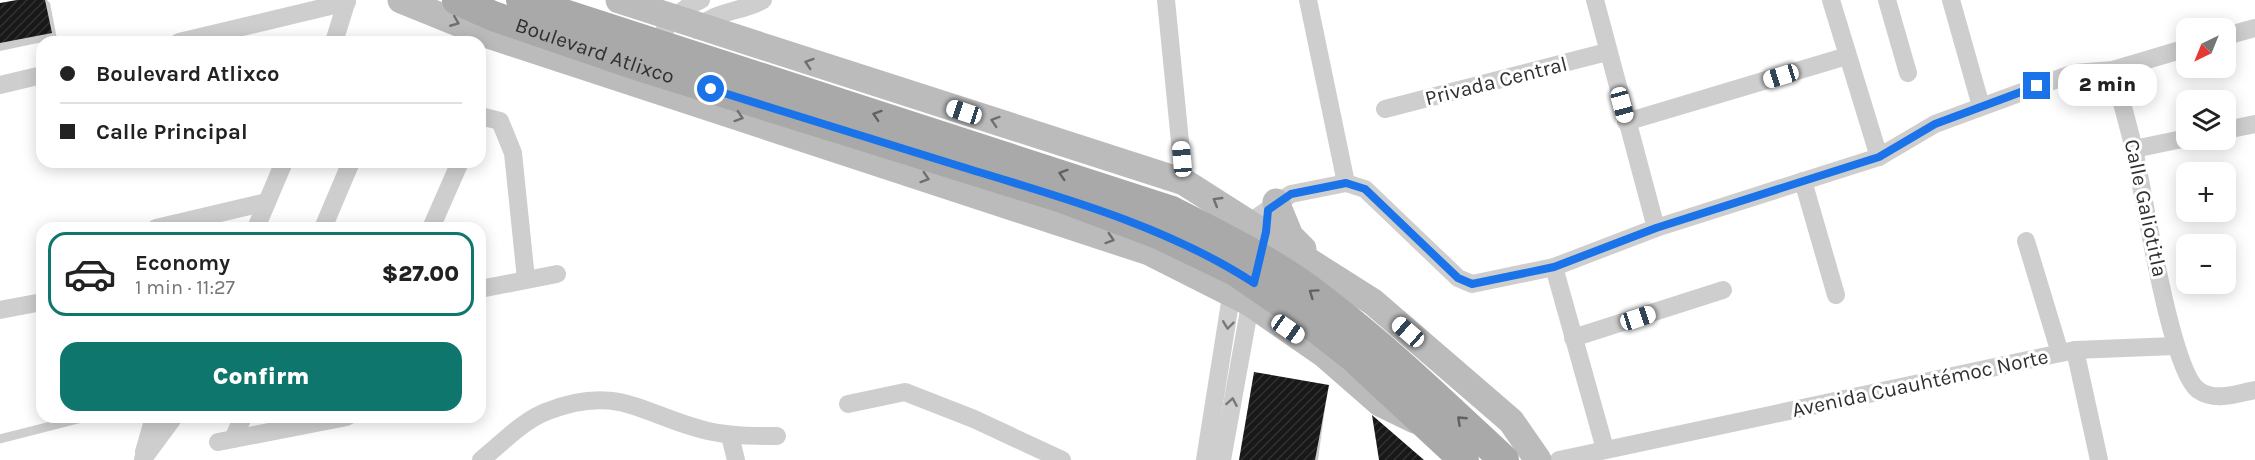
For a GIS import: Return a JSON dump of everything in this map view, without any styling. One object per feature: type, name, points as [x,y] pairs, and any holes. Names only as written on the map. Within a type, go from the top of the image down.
[{"type":"main road","name":"Boulevard Atlixco","points":[[457,0],[493,16],[659,61]]},
{"type":"main road","points":[[521,0],[659,61],[1162,208],[1253,252],[1317,295],[1372,340],[1504,460]]},
{"type":"main road","points":[[1253,252],[1353,357],[1464,460]]},
{"type":"street","points":[[401,0],[485,34],[659,61],[1149,252],[1253,252],[1320,267],[1373,302],[1511,421],[1538,460]]},
{"type":"street","points":[[619,0],[659,61]]},
{"type":"street","points":[[659,61],[689,5],[701,0]]},
{"type":"street","points":[[659,61],[719,13],[753,6],[763,0]]},
{"type":"street","points":[[1166,0],[1184,182]]},
{"type":"street","points":[[1308,0],[1346,183]]},
{"type":"street","points":[[1595,0],[1607,52],[1656,228]]},
{"type":"street","points":[[1831,0],[1879,157]]},
{"type":"street","points":[[1887,0],[1908,73]]},
{"type":"street","points":[[1952,0],[1981,106]]},
{"type":"street","points":[[204,36],[347,1]]},
{"type":"street","points":[[336,36],[347,1]]},
{"type":"street","points":[[699,28],[1184,182],[1253,252]]},
{"type":"street","points":[[2236,33],[2255,28]]},
{"type":"street","points":[[1205,460],[1253,252],[1291,194],[1346,183],[1365,189],[1458,278],[1472,284],[1554,267],[1656,228],[1879,157],[1935,124],[2074,73],[2113,70],[2176,51]]},
{"type":"street","name":"Privada Central","points":[[1385,109],[1607,52]]},
{"type":"street","points":[[1626,122],[1847,56]]},
{"type":"street","name":"Calle Galiotitla","points":[[2113,70],[2134,149],[2175,346]]},
{"type":"street","points":[[0,85],[36,76]]},
{"type":"street","points":[[486,118],[500,121],[513,153],[526,279]]},
{"type":"street","points":[[2236,128],[2255,124]]},
{"type":"street","points":[[2134,149],[2176,140]]},
{"type":"street","points":[[259,222],[281,168]]},
{"type":"street","points":[[326,222],[348,168]]},
{"type":"street","points":[[434,222],[457,168]]},
{"type":"street","points":[[1803,181],[1836,295]]},
{"type":"street","points":[[182,222],[267,202]]},
{"type":"street","points":[[2026,241],[2067,352],[2099,460]]},
{"type":"street","points":[[1222,460],[1253,252]]},
{"type":"street","points":[[1554,267],[1605,449]]},
{"type":"street","points":[[486,288],[556,274]]},
{"type":"street","points":[[1574,338],[1723,290]]},
{"type":"street","points":[[0,310],[36,303]]},
{"type":"street","points":[[2175,346],[2187,377],[2198,390],[2215,398],[2255,390]]},
{"type":"street","name":"Avenida Cuauhtémoc Norte","points":[[1559,460],[2067,352],[2175,346]]},
{"type":"street","points":[[848,404],[905,392],[974,419],[1062,460]]},
{"type":"street","points":[[481,460],[547,411],[603,398],[633,404],[705,430],[730,436],[777,436]]},
{"type":"street","points":[[143,459],[152,423]]},
{"type":"street","points":[[143,459],[170,423]]},
{"type":"street","points":[[239,423],[226,441],[317,423]]},
{"type":"street","points":[[730,436],[736,460]]},
{"type":"lane","points":[[0,439],[63,423]]},
{"type":"building","points":[[17,0],[45,0],[52,33],[0,43],[0,3]]},
{"type":"building","points":[[1254,372],[1329,385],[1315,460],[1239,460]]},
{"type":"building","points":[[1372,415],[1424,460],[1379,460]]},
{"type":"route","points":[[711,89],[1062,198],[1158,234],[1235,271],[1254,283],[1266,232],[1268,210],[1276,202],[1291,194],[1346,183],[1365,189],[1458,278],[1472,284],[1554,267],[1656,228],[1879,157],[1935,124],[2037,86]]}]
